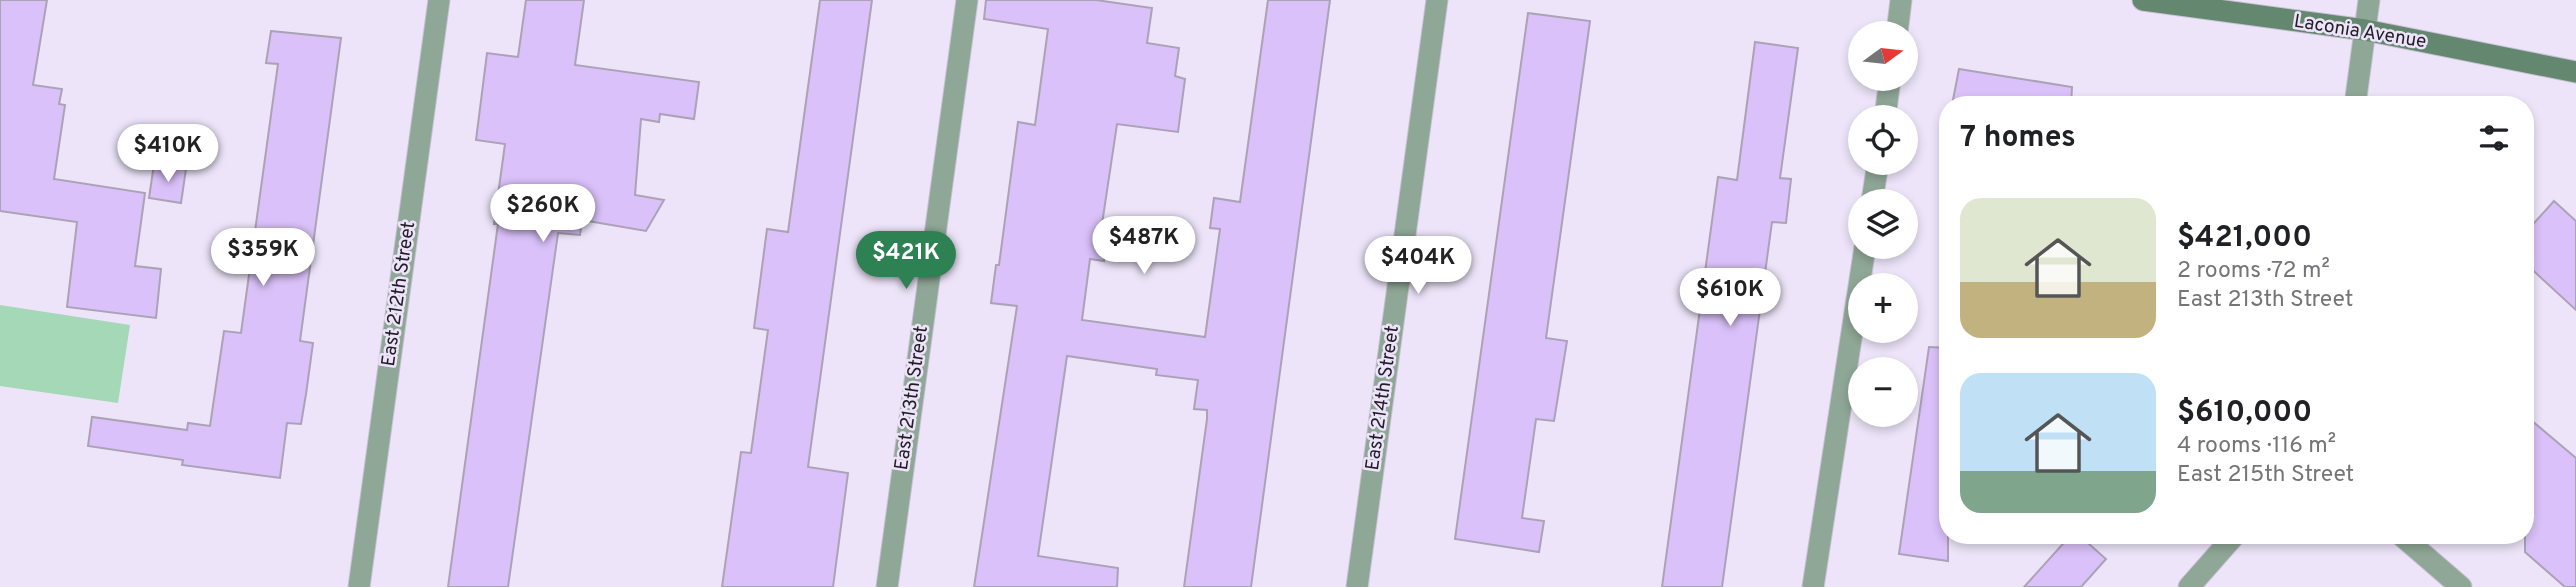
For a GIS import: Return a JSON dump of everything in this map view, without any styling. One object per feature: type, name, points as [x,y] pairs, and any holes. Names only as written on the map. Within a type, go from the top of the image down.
[{"type":"street","name":"East 212th Street","points":[[359,587],[439,0]]},
{"type":"street","name":"East 213th Street","points":[[887,587],[967,0]]},
{"type":"street","name":"East 214th Street","points":[[1357,587],[1437,0]]},
{"type":"street","points":[[1898,21],[1901,0]]},
{"type":"street","name":"Laconia Avenue","points":[[2143,0],[2365,30],[2576,72]]},
{"type":"street","points":[[2355,96],[2369,0]]},
{"type":"street","points":[[1813,587],[1863,259]]},
{"type":"street","points":[[2189,587],[2227,544]]},
{"type":"street","points":[[2411,544],[2461,587]]},
{"type":"green space","points":[[0,305],[130,325],[118,403],[0,386]]},
{"type":"building","points":[[0,0],[47,0],[33,85],[62,89],[59,104],[65,105],[54,179],[145,193],[135,266],[161,269],[156,318],[67,307],[77,222],[0,211]]},
{"type":"building","points":[[526,0],[584,0],[575,65],[699,82],[694,119],[660,114],[659,122],[641,119],[635,195],[664,200],[646,231],[582,220],[580,235],[558,233],[508,587],[448,587],[498,224],[494,224],[505,144],[476,140],[487,53],[518,57]]},
{"type":"building","points":[[820,0],[872,0],[808,467],[848,473],[833,587],[722,587],[741,452],[751,453],[768,330],[754,328],[767,229],[788,232]]},
{"type":"building","points":[[986,0],[1096,0],[1152,8],[1147,43],[1179,48],[1175,76],[1185,79],[1178,132],[1117,124],[1102,224],[1109,225],[1104,261],[1090,259],[1082,320],[1205,337],[1220,229],[1210,228],[1214,198],[1240,202],[1268,0],[1330,0],[1251,587],[1184,587],[1207,419],[1207,410],[1194,409],[1198,380],[1156,375],[1157,369],[1067,356],[1038,556],[1118,568],[1117,587],[974,587],[1017,306],[991,303],[996,265],[999,265],[1018,122],[1035,125],[1048,29],[984,19]]},
{"type":"building","points":[[1528,13],[1590,21],[1546,338],[1567,341],[1554,421],[1536,419],[1522,518],[1544,521],[1539,552],[1455,539]]},
{"type":"building","points":[[271,31],[341,38],[300,341],[313,343],[306,394],[301,424],[287,423],[280,478],[182,465],[183,460],[88,446],[92,417],[187,430],[188,423],[210,426],[224,331],[241,333],[278,64],[266,63]]},
{"type":"building","points":[[1755,42],[1798,48],[1780,178],[1791,179],[1786,223],[1772,222],[1722,587],[1662,587],[1718,177],[1737,180]]},
{"type":"building","points":[[1959,69],[2072,87],[2072,96],[1954,96]]},
{"type":"building","points":[[154,164],[186,169],[181,203],[149,198]]},
{"type":"building","points":[[2554,201],[2576,221],[2576,310],[2534,271],[2534,223]]},
{"type":"building","points":[[1929,347],[1939,348],[1939,544],[1948,544],[1948,561],[1899,554]]},
{"type":"building","points":[[2534,423],[2576,458],[2576,587],[2565,587],[2525,552],[2525,544],[2534,544]]},
{"type":"building","points":[[2063,544],[2089,544],[2106,559],[2081,587],[2024,587]]}]
